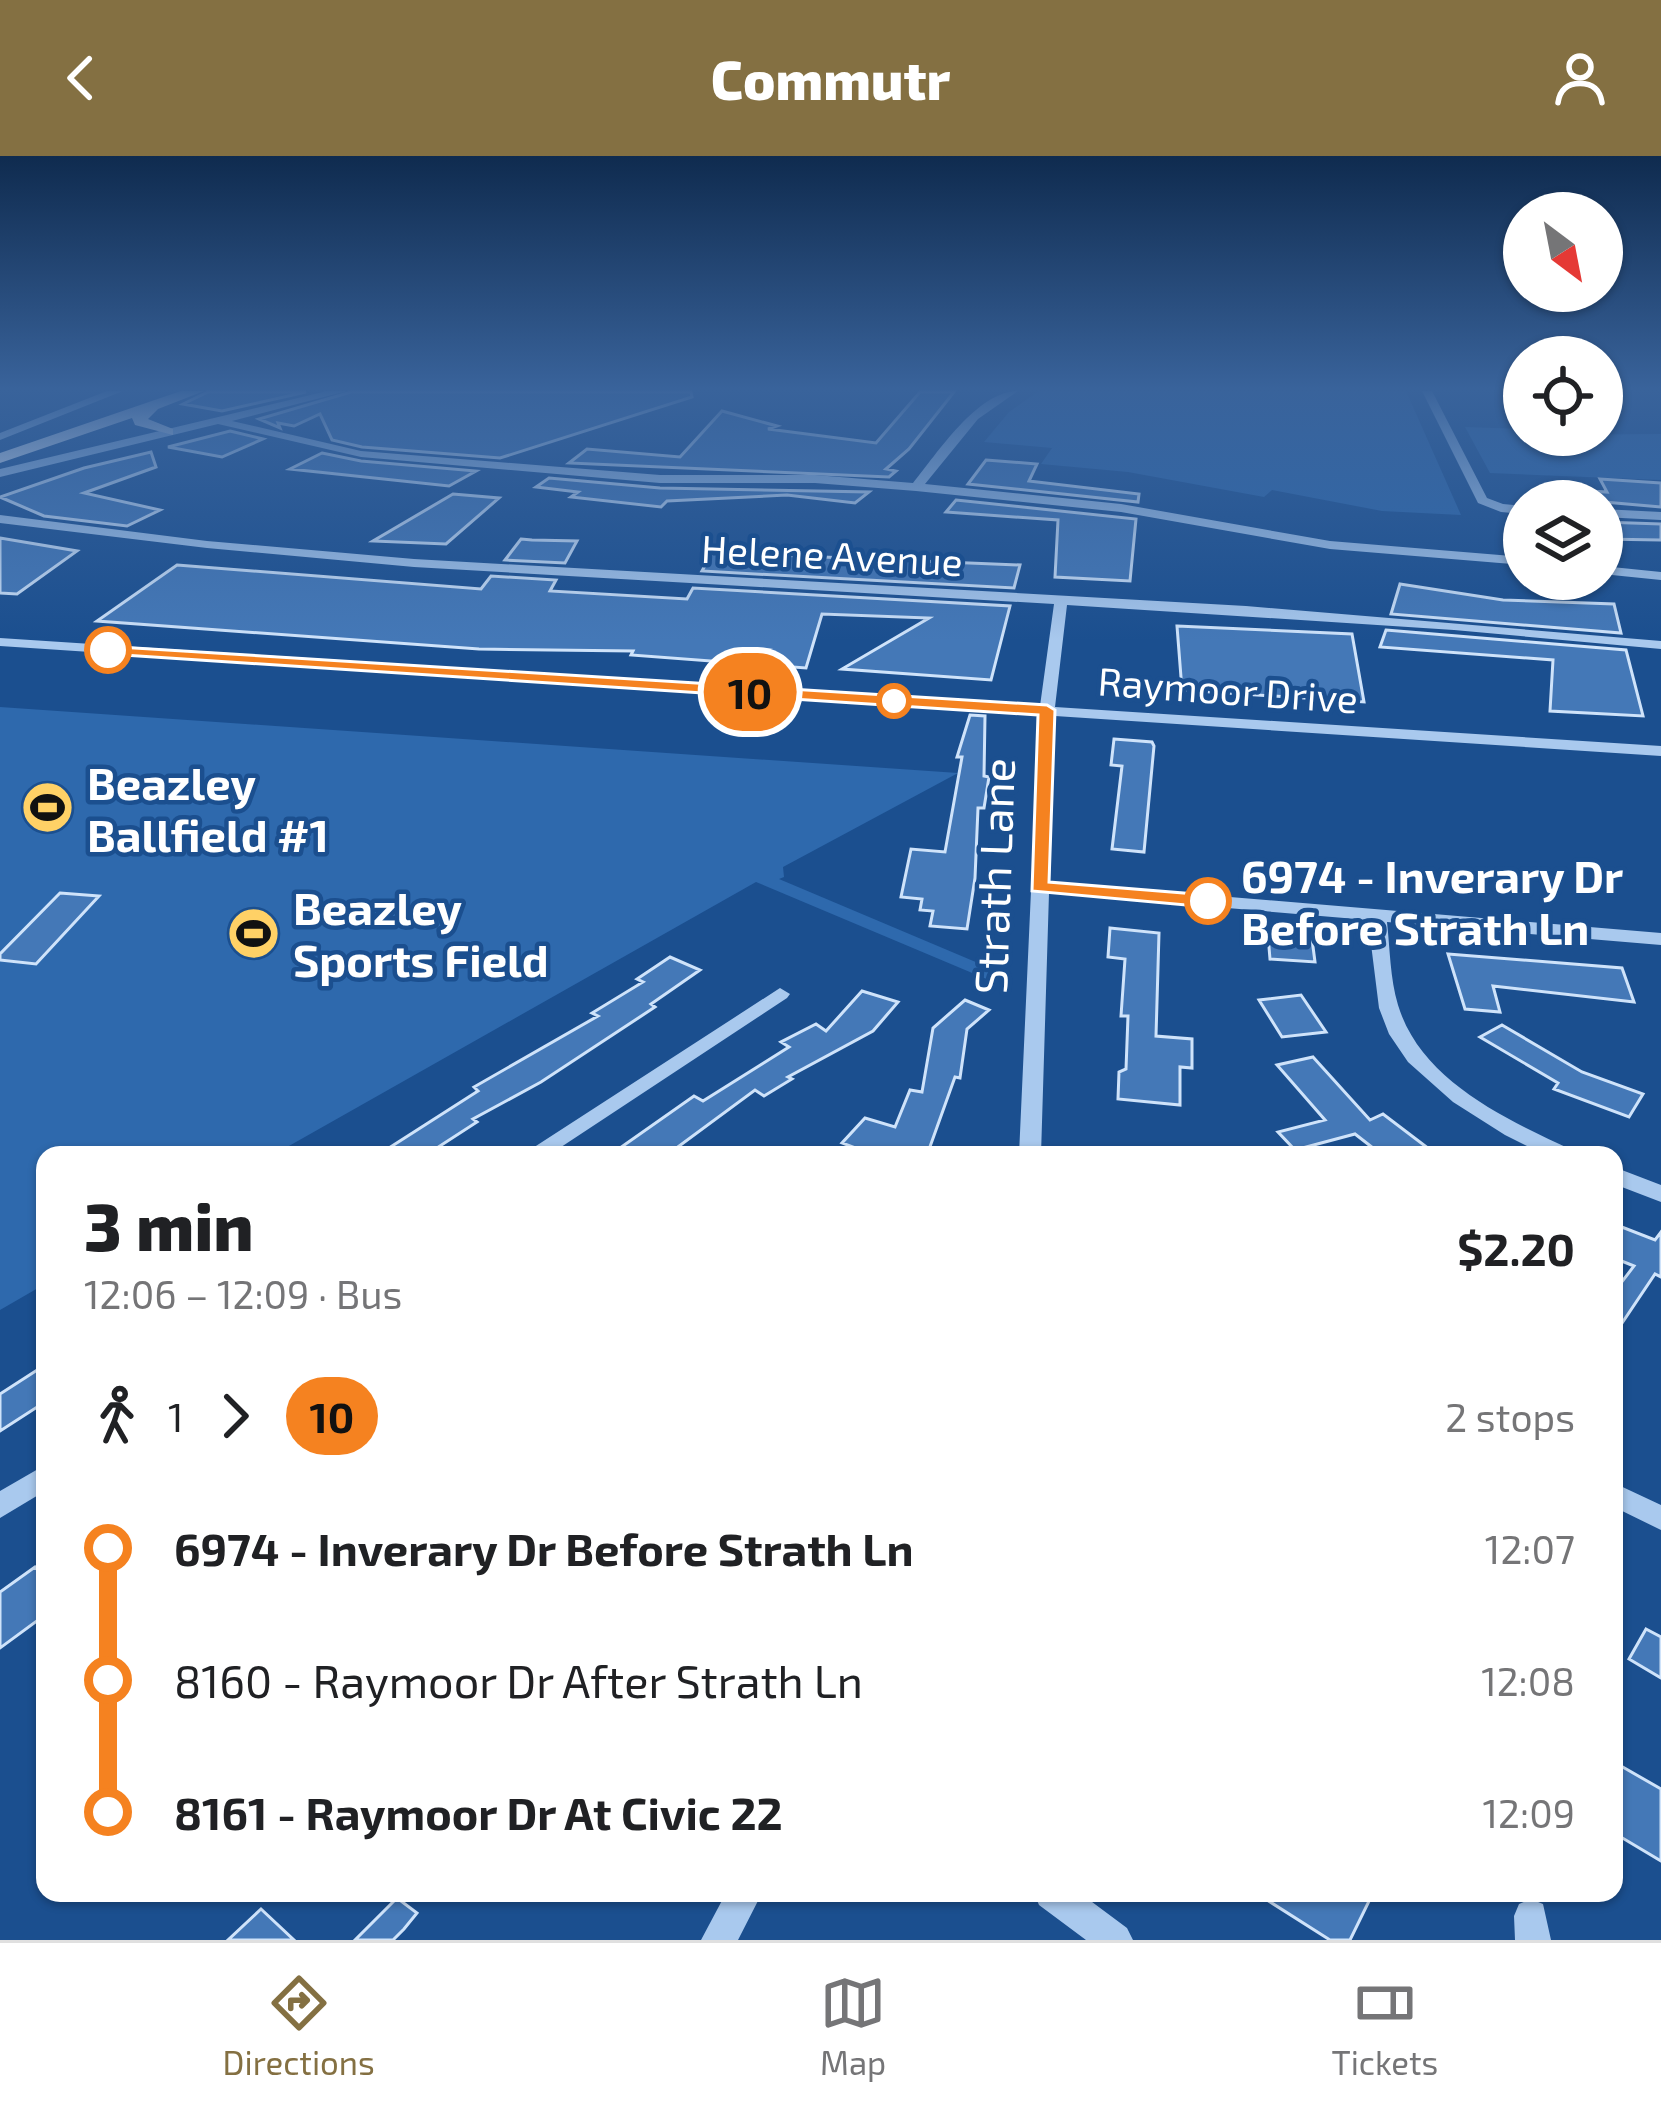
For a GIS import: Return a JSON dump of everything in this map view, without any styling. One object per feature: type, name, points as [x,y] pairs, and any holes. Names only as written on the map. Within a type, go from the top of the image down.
[{"type":"street","points":[[603,474],[660,479],[815,478],[916,487],[1120,508],[1330,545],[1503,559]]},
{"type":"street","points":[[916,487],[926,474]]},
{"type":"street","points":[[1468,474],[1480,497],[1503,507]]},
{"type":"street","points":[[1623,514],[1661,516]]},
{"type":"street","name":"Helene Avenue","points":[[0,520],[300,556],[1354,615],[1661,645]]},
{"type":"street","points":[[1623,572],[1661,576]]},
{"type":"street","name":"Strath Lane","points":[[1030,1146],[1047,710],[1061,600]]},
{"type":"street","name":"Raymoor Drive","points":[[0,643],[1661,751]]},
{"type":"street","points":[[1039,887],[1661,939]]},
{"type":"street","points":[[1378,915],[1388,1002],[1404,1038],[1467,1101],[1548,1146]]},
{"type":"street","points":[[547,1146],[780,994]]},
{"type":"street","points":[[1623,1179],[1661,1194]]},
{"type":"street","points":[[0,1506],[36,1482]]},
{"type":"street","points":[[1623,1499],[1661,1518]]},
{"type":"street","points":[[719,1940],[740,1902]]},
{"type":"street","points":[[1063,1902],[1115,1940]]},
{"type":"shaded area","points":[[1140,474],[1443,474],[1461,515],[1382,511],[1272,490],[1264,497]]},
{"type":"shaded area","points":[[1521,474],[1661,474],[1661,480]]},
{"type":"shaded area","points":[[0,707],[958,773],[783,867],[784,877],[779,879],[997,971],[996,983],[756,882],[289,1146],[36,1146],[36,1289],[0,1310]]},
{"type":"building","points":[[66,474],[136,474],[84,493],[160,510],[127,526],[44,516],[0,497]]},
{"type":"building","points":[[339,474],[470,474],[449,486]]},
{"type":"building","points":[[826,474],[892,474],[889,477]]},
{"type":"building","points":[[975,474],[1032,474],[1029,481],[1139,494],[1138,502],[968,484]]},
{"type":"building","points":[[549,478],[660,488],[869,492],[855,503],[787,495],[667,501],[661,507],[571,497],[578,492],[536,487]]},
{"type":"building","points":[[1623,481],[1661,483],[1661,507],[1623,504]]},
{"type":"building","points":[[453,494],[499,498],[446,544],[373,541]]},
{"type":"building","points":[[956,500],[1136,519],[1130,581],[1055,577],[1058,520],[946,512]]},
{"type":"building","points":[[1623,523],[1661,524],[1661,540],[1623,539]]},
{"type":"building","points":[[0,538],[77,551],[17,594],[0,593]]},
{"type":"building","points":[[521,539],[577,541],[565,563],[505,560]]},
{"type":"building","points":[[715,548],[753,550],[751,554],[1020,565],[1014,588],[702,571]]},
{"type":"building","points":[[177,565],[481,589],[491,576],[556,580],[550,591],[687,599],[693,588],[1010,606],[991,680],[842,669],[929,618],[822,614],[806,668],[631,655],[633,651],[479,649],[97,621]]},
{"type":"building","points":[[1400,584],[1503,600],[1614,604],[1621,633],[1391,614]]},
{"type":"building","points":[[1177,626],[1352,634],[1364,702],[1182,690]]},
{"type":"building","points":[[1386,630],[1626,650],[1643,716],[1550,711],[1553,660],[1380,647]]},
{"type":"building","points":[[970,715],[985,716],[984,776],[989,777],[984,808],[978,808],[967,929],[930,926],[933,911],[920,910],[922,899],[901,897],[911,849],[945,852],[962,757],[957,757]]},
{"type":"building","points":[[1114,739],[1154,746],[1144,852],[1112,849],[1122,766],[1111,765]]},
{"type":"building","points":[[60,893],[99,896],[36,964],[0,960],[0,954]]},
{"type":"building","points":[[1110,928],[1159,933],[1156,1036],[1192,1039],[1192,1068],[1180,1067],[1180,1105],[1118,1099],[1119,1072],[1126,1069],[1128,1016],[1121,1016],[1125,959],[1108,957]]},
{"type":"building","points":[[1268,935],[1312,939],[1315,962],[1270,959]]},
{"type":"building","points":[[1448,954],[1622,968],[1634,1002],[1493,986],[1500,1012],[1465,1009]]},
{"type":"building","points":[[670,957],[700,970],[651,1004],[655,1007],[541,1082],[473,1119],[477,1122],[440,1146],[392,1146],[478,1091],[474,1087],[598,1016],[592,1013],[643,982],[637,979]]},
{"type":"building","points":[[862,991],[898,1002],[873,1031],[788,1077],[792,1079],[764,1096],[755,1090],[679,1146],[623,1146],[694,1096],[703,1101],[789,1047],[781,1042],[816,1024],[826,1031]]},
{"type":"building","points":[[1301,995],[1326,1032],[1282,1037],[1259,1000]]},
{"type":"building","points":[[965,1000],[989,1010],[967,1029],[960,1078],[955,1077],[930,1146],[842,1143],[865,1118],[895,1127],[910,1090],[922,1092],[933,1028]]},
{"type":"building","points":[[1502,1025],[1582,1072],[1643,1094],[1629,1117],[1554,1089],[1558,1083],[1480,1037]]},
{"type":"building","points":[[1313,1057],[1370,1120],[1383,1114],[1425,1146],[1370,1146],[1355,1134],[1291,1146],[1278,1132],[1325,1120],[1277,1065]]},
{"type":"building","points":[[1623,1228],[1655,1240],[1661,1232],[1661,1277],[1655,1274],[1623,1322],[1623,1280],[1634,1266],[1623,1262]]},
{"type":"building","points":[[36,1371],[36,1408],[0,1431],[0,1394]]},
{"type":"building","points":[[36,1568],[36,1622],[0,1648],[0,1592]]},
{"type":"building","points":[[1646,1629],[1661,1637],[1661,1678],[1629,1659]]},
{"type":"building","points":[[1623,1767],[1661,1789],[1661,1861],[1623,1838]]},
{"type":"building","points":[[393,1902],[402,1902],[417,1913],[393,1940],[355,1940]]},
{"type":"building","points":[[1270,1902],[1369,1902],[1350,1940],[1330,1940]]},
{"type":"building","points":[[261,1909],[294,1940],[228,1940]]},
{"type":"bus line","name":"10","points":[[108,650],[1047,710],[1039,887],[1208,901]]},
{"type":"place","name":"Beazley Ballfield #1","points":[[48,808]]},
{"type":"place","name":"6974 - Inverary Dr Before Strath Ln","points":[[1208,901]]},
{"type":"place","name":"Beazley Sports Field","points":[[254,933]]}]
